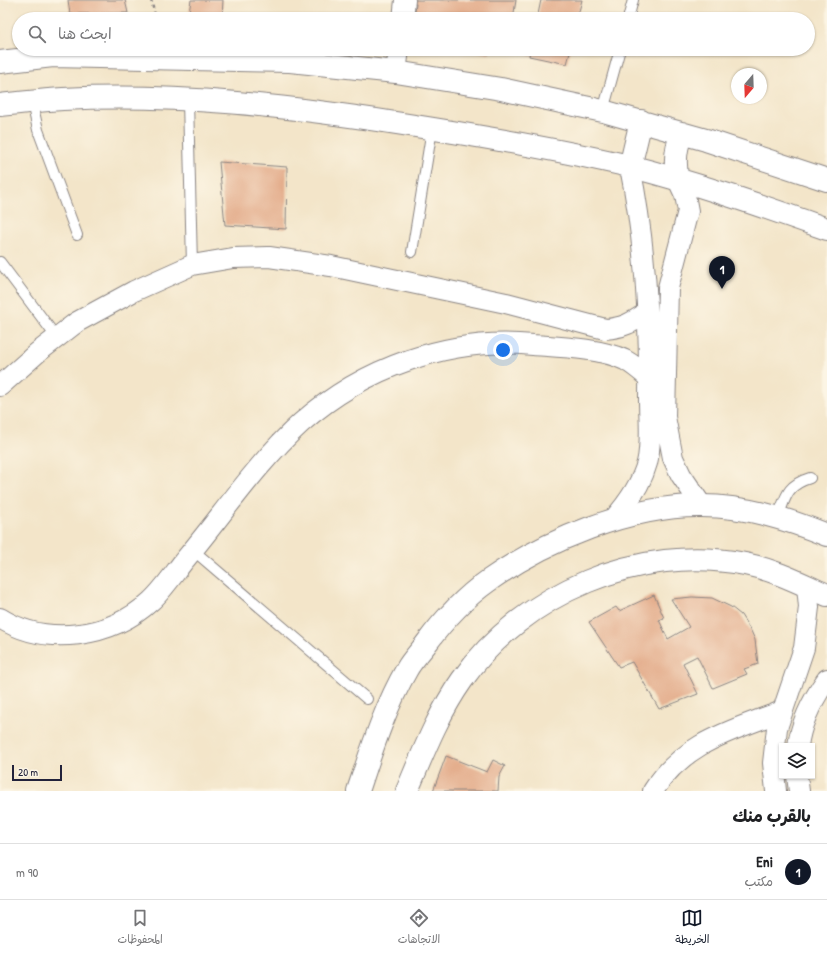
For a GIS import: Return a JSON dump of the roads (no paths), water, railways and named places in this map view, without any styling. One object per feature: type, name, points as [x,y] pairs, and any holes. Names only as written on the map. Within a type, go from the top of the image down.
[{"type":"street","points":[[404,12],[405,0]]},
{"type":"street","points":[[0,62],[53,56],[290,61],[396,72],[501,89],[603,111],[682,133],[827,180]]},
{"type":"street","points":[[396,72],[398,56]]},
{"type":"street","points":[[0,105],[62,99],[117,98],[188,100],[329,114],[432,129],[496,139],[630,167],[678,180],[827,229]]},
{"type":"street","points":[[613,520],[628,503],[635,490],[647,463],[650,440],[650,379],[646,313],[636,198],[630,167],[641,122]]},
{"type":"street","points":[[682,133],[676,150],[675,159],[678,180],[685,195],[688,211],[668,288],[665,417],[673,458],[681,475],[702,506]]},
{"type":"street","points":[[0,386],[77,322],[134,291],[192,265],[233,258],[269,257],[331,266],[506,303],[605,329],[625,326],[646,313]]},
{"type":"street","points":[[0,618],[12,625],[48,635],[85,634],[120,623],[151,601],[269,457],[301,423],[338,395],[379,372],[415,358],[463,346],[515,343],[574,349],[608,355],[624,360],[650,379]]},
{"type":"street","points":[[358,791],[382,721],[408,668],[444,621],[487,582],[534,552],[613,520],[639,513],[702,506],[739,509],[778,517],[827,535]]},
{"type":"street","points":[[407,791],[439,718],[462,680],[497,638],[540,605],[588,581],[626,568],[665,561],[705,559],[745,564],[784,574],[827,595]]},
{"type":"street","points":[[776,791],[773,763],[777,728],[804,648],[809,607],[807,586]]},
{"type":"street","points":[[798,743],[799,735],[811,703],[827,679]]},
{"type":"street","points":[[653,791],[672,766],[694,748],[718,736],[782,711]]},
{"type":"street","points":[[797,779],[799,791]]},
{"type":"lane","points":[[630,12],[633,0]]},
{"type":"lane","points":[[603,111],[618,56]]},
{"type":"lane","points":[[188,100],[192,265]]},
{"type":"lane","points":[[32,102],[38,130],[77,235]]},
{"type":"lane","points":[[412,252],[432,129]]},
{"type":"lane","points":[[0,262],[57,338]]},
{"type":"lane","points":[[778,517],[790,488],[796,483],[810,478]]},
{"type":"lane","points":[[193,550],[367,699]]},
{"type":"place","name":"Eni","points":[[722,289]]}]
